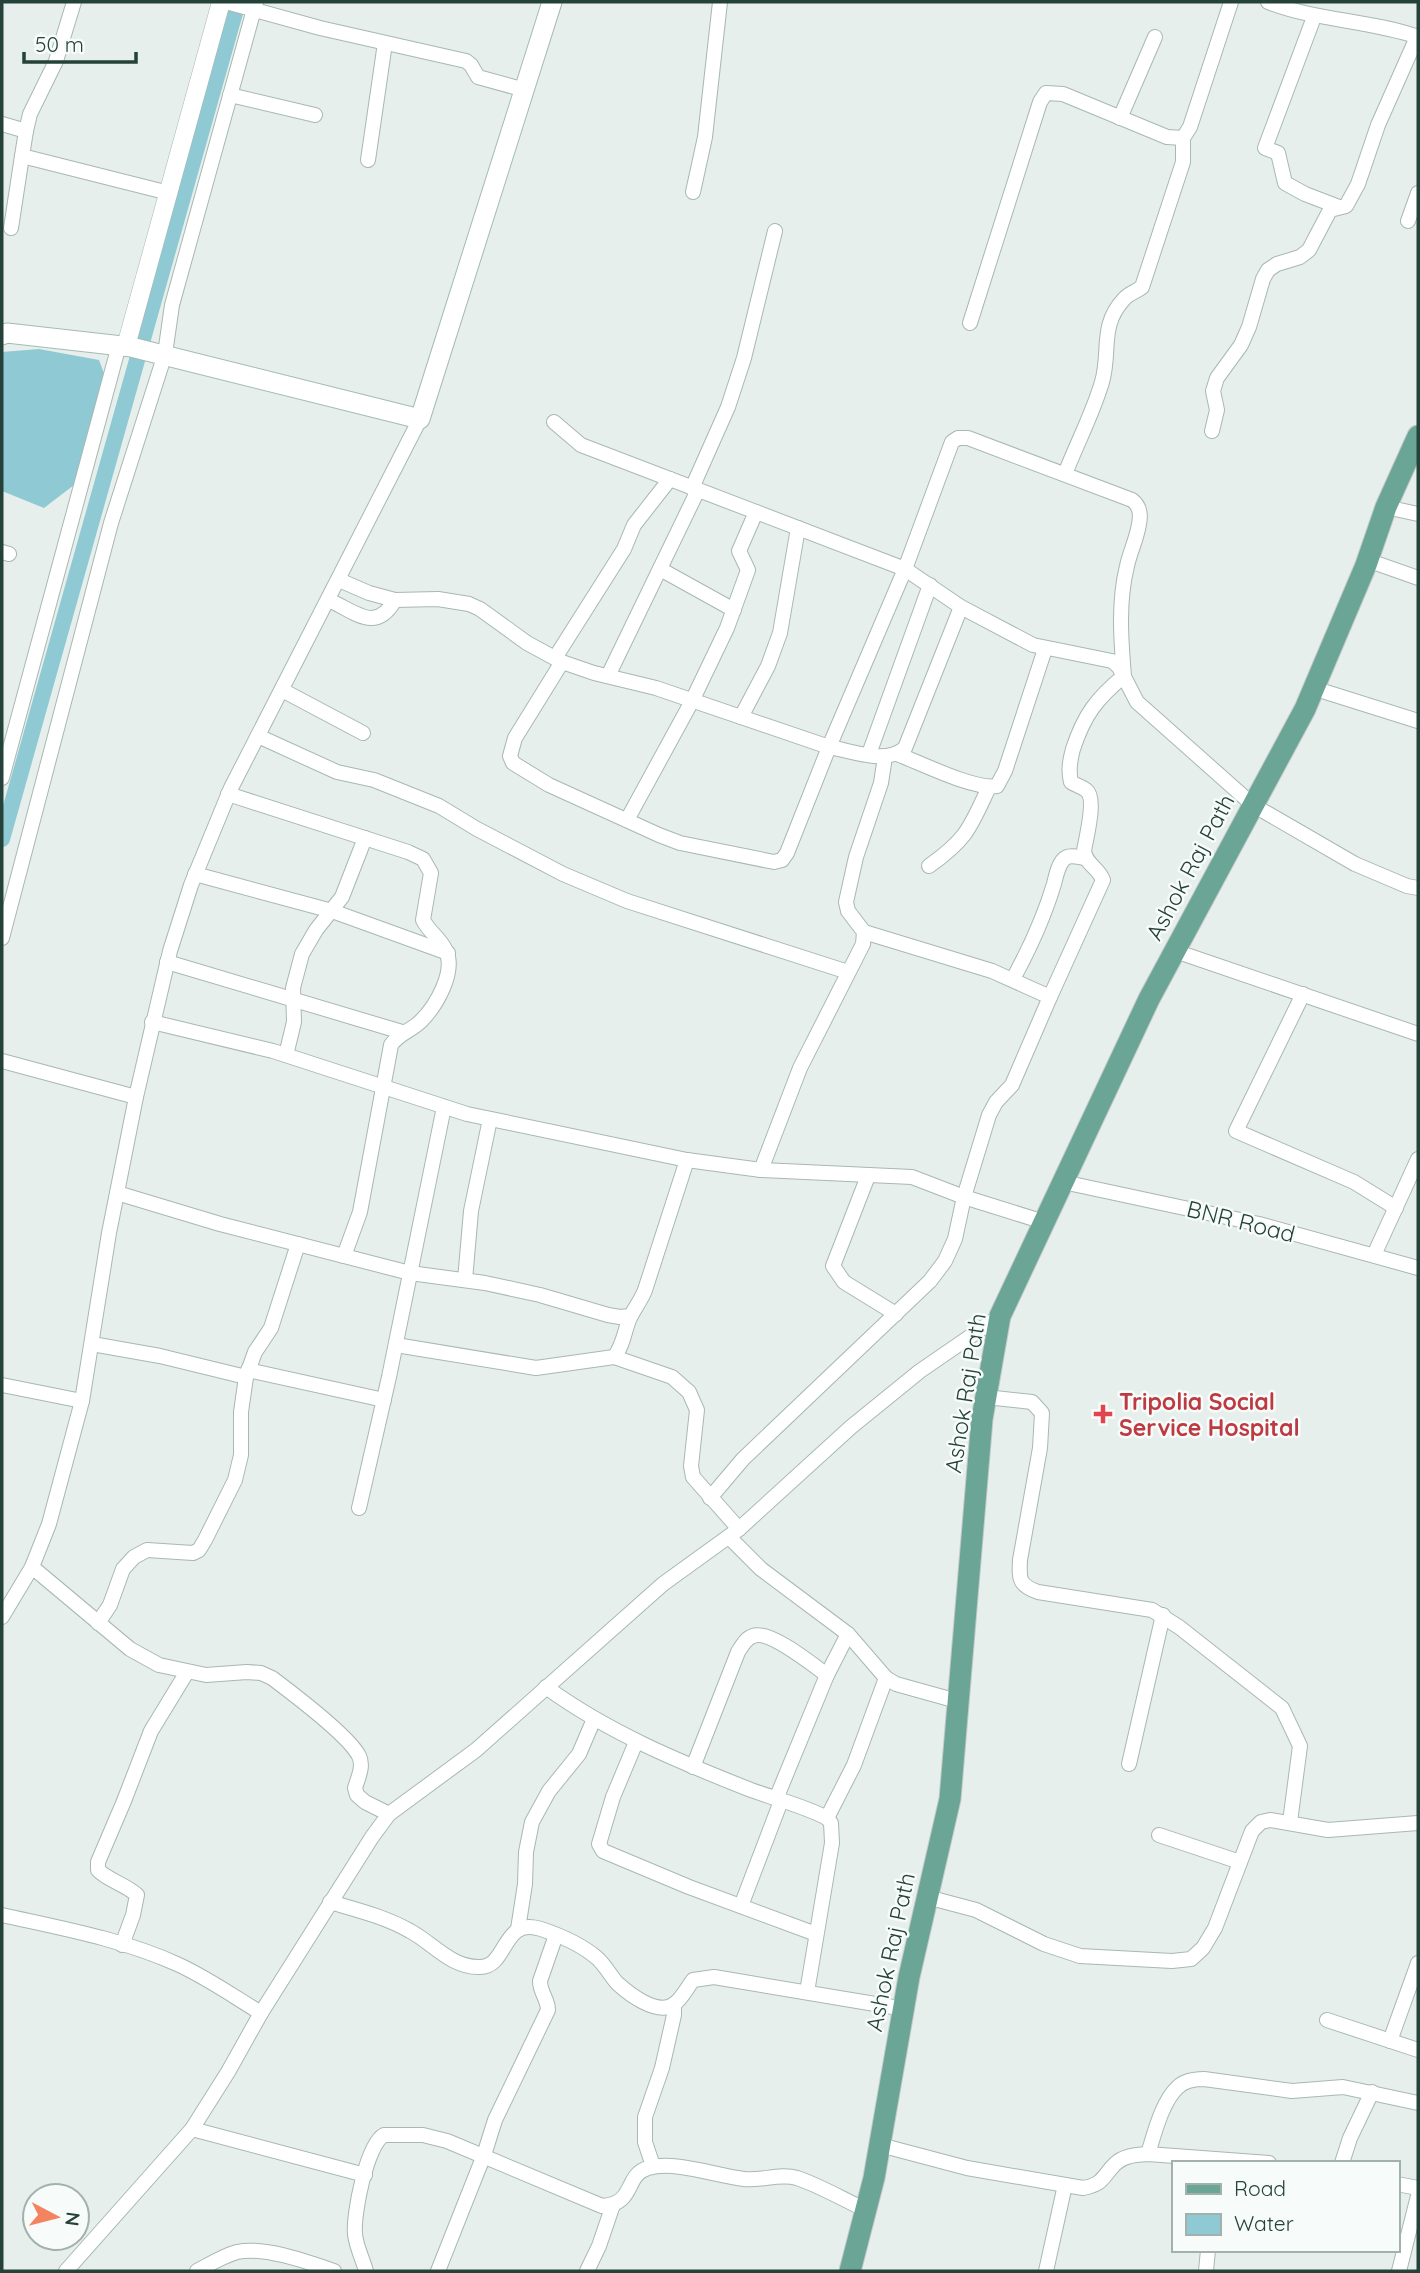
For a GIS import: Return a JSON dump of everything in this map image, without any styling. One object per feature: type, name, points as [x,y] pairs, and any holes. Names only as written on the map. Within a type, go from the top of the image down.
[{"type":"main road","points":[[2,335],[7,333],[125,346],[420,419],[552,2]]},
{"type":"main road","name":"Ashok Raj Path","points":[[850,2271],[880,2145],[909,1977],[950,1799],[982,1419],[1000,1316],[1149,999],[1305,709],[1386,507],[1418,436]]},
{"type":"street","points":[[11,228],[30,114],[56,61],[74,2]]},
{"type":"street","points":[[2,778],[5,757],[225,2],[252,6],[320,28],[466,61],[478,77],[526,90]]},
{"type":"street","points":[[693,192],[705,137],[720,2]]},
{"type":"street","points":[[1065,474],[1102,382],[1108,326],[1127,295],[1142,287],[1183,162],[1183,138],[1190,127],[1231,2]]},
{"type":"street","points":[[1212,431],[1217,410],[1213,391],[1217,377],[1241,345],[1263,279],[1276,264],[1300,257],[1309,250],[1330,210],[1346,206],[1352,197],[1378,125],[1418,37],[1314,17],[1268,2]]},
{"type":"street","points":[[2,938],[111,523],[162,354],[172,305],[252,6]]},
{"type":"street","points":[[1314,17],[1265,148],[1278,153],[1285,183],[1339,207]]},
{"type":"street","points":[[1120,118],[1155,37]]},
{"type":"street","points":[[368,160],[385,43]]},
{"type":"street","points":[[970,324],[1040,102],[1046,93],[1063,94],[1167,137],[1183,138]]},
{"type":"street","points":[[230,95],[314,115]]},
{"type":"street","points":[[2,124],[26,131]]},
{"type":"street","points":[[22,156],[169,193]]},
{"type":"street","points":[[1408,221],[1418,193]]},
{"type":"street","points":[[608,676],[660,569],[717,435],[744,358],[775,231]]},
{"type":"street","points":[[2,1617],[32,1567],[49,1524],[82,1401],[117,1192],[152,1022],[167,962],[195,874],[228,794],[340,580],[420,419]]},
{"type":"street","points":[[554,422],[581,446],[905,569],[961,607],[1020,639],[1045,649],[1112,661],[1124,676],[1137,702],[1253,805],[1355,864],[1418,888]]},
{"type":"street","points":[[670,479],[634,525],[624,549],[515,738],[510,756],[513,763],[549,785],[680,843],[774,862],[782,860],[787,853],[905,569],[948,449],[958,438],[968,438],[1065,474],[1132,500],[1138,505],[1139,527],[1126,568],[1122,598],[1121,642],[1124,676]]},
{"type":"street","points":[[1386,507],[1418,514]]},
{"type":"street","points":[[627,820],[692,701],[734,610],[748,570],[739,551],[756,512]]},
{"type":"street","points":[[741,717],[768,666],[780,633],[798,528]]},
{"type":"street","points":[[1367,560],[1418,578]]},
{"type":"street","points":[[660,569],[734,610]]},
{"type":"street","points":[[340,580],[369,593],[396,600],[438,599],[468,604],[558,660],[642,684],[829,747],[891,756],[989,787],[997,786],[1001,780],[1045,649]]},
{"type":"street","points":[[869,754],[930,585]]},
{"type":"street","points":[[329,600],[377,619],[388,612],[396,600]]},
{"type":"street","points":[[961,607],[905,748],[891,756],[856,857],[846,902],[848,911],[864,932],[1013,979],[1050,997]]},
{"type":"street","points":[[709,1498],[743,1459],[930,1281],[945,1261],[960,1226],[964,1197],[989,1115],[996,1102],[1012,1085],[1103,880],[1100,871],[1088,864],[1085,858],[1091,804],[1085,789],[1071,782],[1069,766],[1084,719],[1099,698],[1124,676]]},
{"type":"street","points":[[1313,688],[1418,721]]},
{"type":"street","points":[[282,690],[363,733]]},
{"type":"street","points":[[258,736],[337,772],[374,780],[439,806],[563,874],[627,901],[848,972]]},
{"type":"street","points":[[929,866],[963,839],[989,787]]},
{"type":"street","points":[[228,794],[408,852],[423,859],[431,873],[423,920],[448,953],[450,966],[443,989],[420,1022],[402,1032],[391,1045],[360,1212],[344,1256]]},
{"type":"street","points":[[286,1055],[294,1022],[292,1001],[307,942],[332,911],[348,885],[365,838]]},
{"type":"street","points":[[1013,979],[1029,951],[1059,867],[1065,858],[1070,856],[1085,858]]},
{"type":"street","points":[[195,874],[332,911],[448,953]]},
{"type":"street","points":[[761,1170],[800,1068],[863,944],[864,932]]},
{"type":"street","points":[[1175,951],[1418,1034]]},
{"type":"street","points":[[167,962],[402,1032]]},
{"type":"street","points":[[1303,995],[1236,1131],[1354,1182],[1396,1208]]},
{"type":"street","points":[[152,1022],[286,1055],[444,1107],[490,1119],[687,1160],[761,1170],[912,1178],[1044,1222]]},
{"type":"street","points":[[2,1061],[136,1097]]},
{"type":"street","points":[[359,1508],[396,1345],[444,1107]]},
{"type":"street","points":[[465,1280],[471,1211],[490,1119]]},
{"type":"street","points":[[614,1357],[620,1351],[630,1316],[636,1309],[651,1273],[687,1160]]},
{"type":"street","points":[[1374,1255],[1418,1160]]},
{"type":"street","points":[[868,1176],[833,1266],[844,1282],[896,1314]]},
{"type":"street","name":"BNR Road","points":[[1063,1182],[1259,1224],[1418,1268]]},
{"type":"street","points":[[117,1192],[220,1224],[410,1273],[465,1280],[521,1291],[608,1315],[630,1316]]},
{"type":"street","points":[[98,1623],[110,1605],[123,1569],[134,1557],[146,1550],[193,1553],[199,1550],[205,1540],[239,1470],[241,1412],[247,1373],[271,1328],[298,1244]]},
{"type":"street","points":[[66,2271],[191,2129],[330,1902],[389,1814],[476,1750],[663,1584],[734,1533],[851,1427],[920,1371],[1000,1316]]},
{"type":"street","points":[[92,1344],[384,1399]]},
{"type":"street","points":[[396,1345],[536,1368],[614,1357],[672,1377],[689,1392],[697,1410],[691,1466],[693,1477],[761,1569],[848,1634],[886,1678],[896,1684],[957,1701]]},
{"type":"street","points":[[2,1385],[82,1401]]},
{"type":"street","points":[[986,1397],[1032,1402],[1042,1413],[1040,1448],[1020,1560],[1019,1577],[1023,1584],[1038,1592],[1134,1606],[1163,1615],[1282,1708],[1300,1746],[1290,1822]]},
{"type":"street","points":[[32,1567],[98,1623],[144,1658],[159,1665],[216,1676],[247,1672],[261,1673],[272,1678],[332,1727],[359,1755],[360,1773],[355,1788],[357,1795],[389,1814]]},
{"type":"street","points":[[1129,1764],[1163,1615]]},
{"type":"street","points":[[693,1767],[738,1652],[750,1636],[758,1634],[777,1641],[827,1675]]},
{"type":"street","points":[[741,1906],[827,1675],[848,1634]]},
{"type":"street","points":[[122,1945],[137,1895],[103,1875],[98,1870],[98,1863],[151,1731],[187,1672]]},
{"type":"street","points":[[827,1818],[854,1765],[886,1678]]},
{"type":"street","points":[[546,1687],[594,1719],[636,1742],[693,1767],[827,1818],[831,1823],[832,1843],[807,1992]]},
{"type":"street","points":[[330,1902],[409,1930],[444,1955],[479,1968],[493,1962],[518,1929],[532,1822],[549,1791],[579,1754],[594,1719]]},
{"type":"street","points":[[636,1742],[607,1812],[599,1844],[603,1851],[689,1887],[816,1934]]},
{"type":"street","points":[[927,1897],[976,1910],[1044,1944],[1080,1956],[1191,1959],[1203,1948],[1215,1928],[1252,1831],[1261,1822],[1290,1822],[1328,1830],[1418,1823]]},
{"type":"street","points":[[1159,1835],[1240,1862]]},
{"type":"street","points":[[2,1915],[122,1945],[190,1970],[261,2013]]},
{"type":"street","points":[[518,1929],[526,1926],[539,1928],[556,1935],[597,1958],[615,1981],[646,2003],[665,2008],[674,2004],[693,1980],[714,1977],[905,2009]]},
{"type":"street","points":[[438,2271],[495,2120],[548,2010],[548,2001],[540,1989],[540,1981],[556,1935]]},
{"type":"street","points":[[1390,2041],[1418,1963]]},
{"type":"street","points":[[653,2166],[645,2142],[645,2117],[662,2068],[674,2004]]},
{"type":"street","points":[[1327,2020],[1418,2050]]},
{"type":"street","points":[[1148,2154],[1166,2105],[1177,2087],[1190,2080],[1204,2079],[1292,2091],[1343,2087],[1418,2103]]},
{"type":"street","points":[[1343,2161],[1350,2138],[1373,2092]]},
{"type":"street","points":[[191,2129],[365,2175]]},
{"type":"street","points":[[366,2271],[355,2234],[358,2199],[375,2146],[379,2137],[384,2135],[423,2135],[447,2141],[602,2206],[613,2206],[621,2202],[637,2175],[643,2169],[653,2166],[746,2179],[792,2177],[866,2210]]},
{"type":"street","points":[[880,2145],[967,2168],[1083,2188],[1096,2185],[1116,2163],[1128,2156],[1148,2154],[1223,2161]]},
{"type":"street","points":[[1399,2183],[1418,2188]]},
{"type":"street","points":[[1045,2271],[1065,2185]]},
{"type":"street","points":[[1399,2271],[1413,2237],[1418,2196]]},
{"type":"street","points":[[586,2271],[599,2246],[613,2206]]},
{"type":"street","points":[[197,2271],[221,2258],[246,2250],[308,2262],[334,2271]]},
{"type":"street","points":[[1206,2271],[1208,2252]]},
{"type":"water","points":[[39,349],[99,360],[105,376],[74,485],[44,508],[2,491],[2,352]]},
{"type":"waterway","points":[[2,839],[238,2]]},
{"type":"place","name":"Tripolia Social Service Hospital","points":[[1103,1414]]}]
